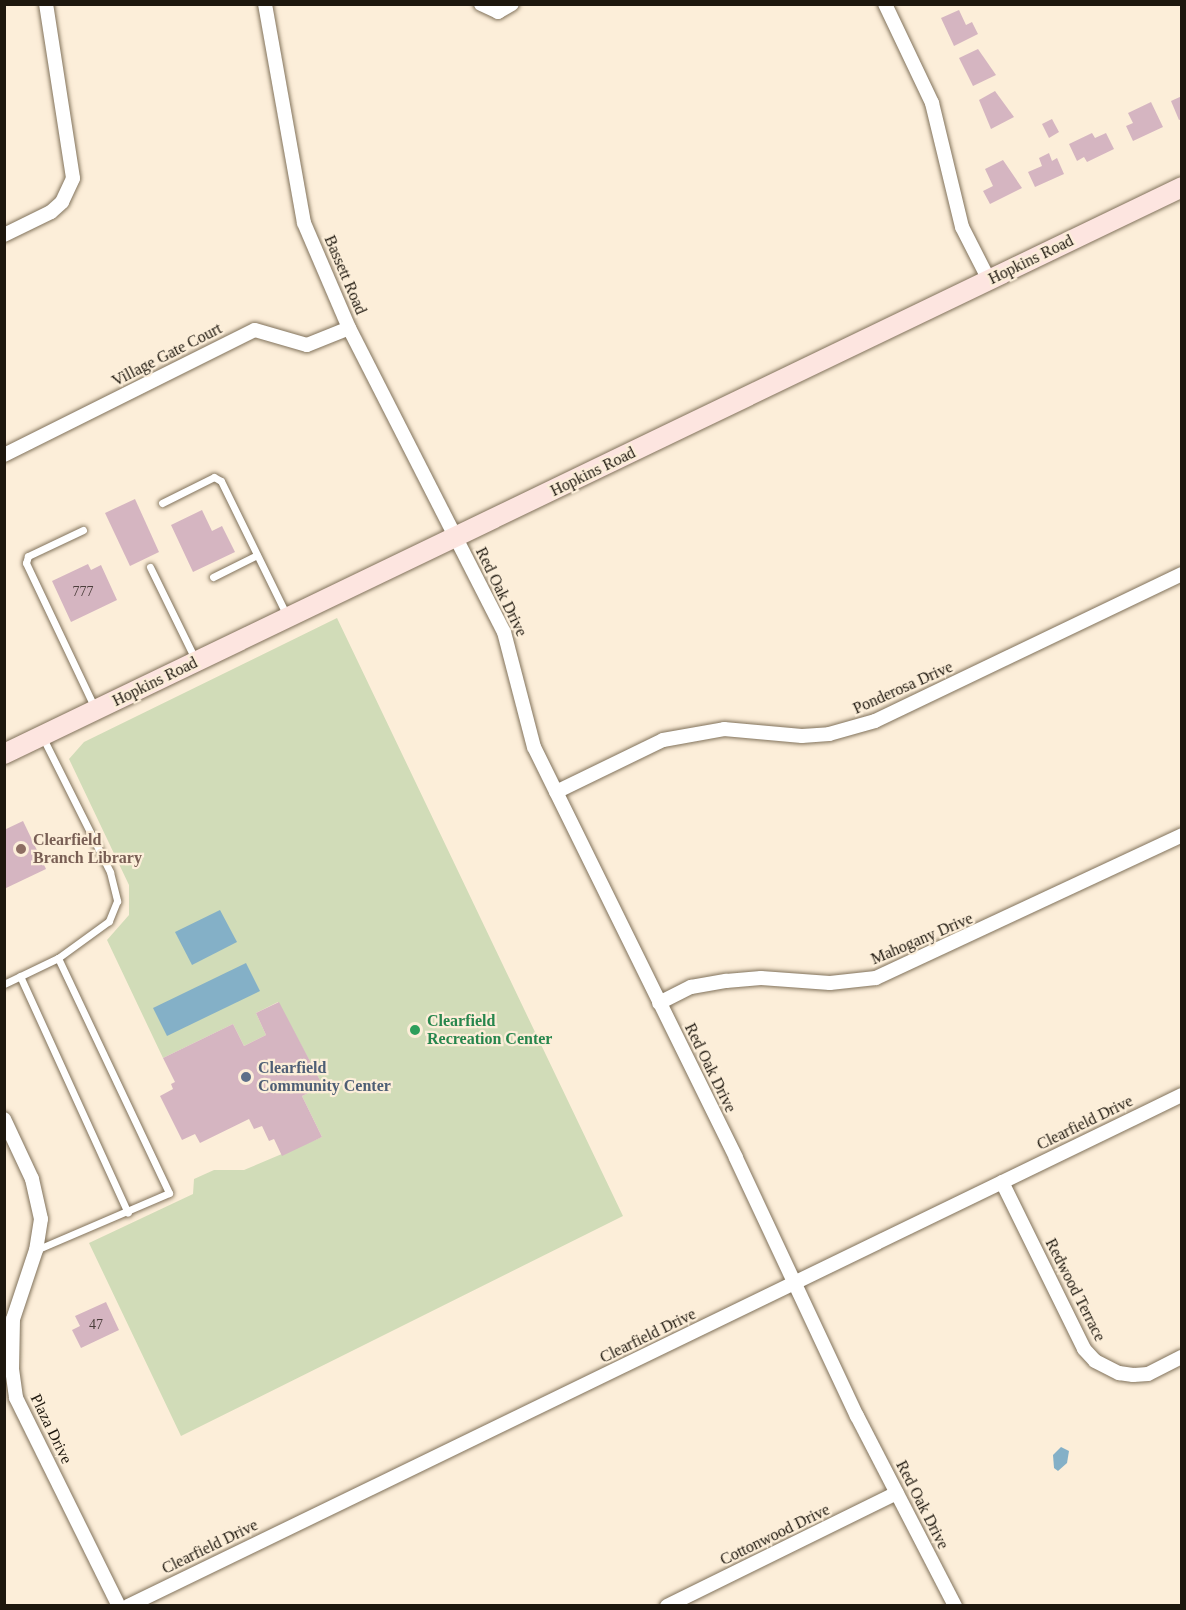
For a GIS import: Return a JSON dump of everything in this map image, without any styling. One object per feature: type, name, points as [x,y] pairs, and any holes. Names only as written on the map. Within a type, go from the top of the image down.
[{"type":"street","points":[[4,235],[51,212],[62,202],[73,178],[46,4]]},
{"type":"street","name":"Bassett Road","points":[[265,4],[304,223],[349,328],[456,538]]},
{"type":"street","points":[[481,4],[498,12],[512,4]]},
{"type":"street","points":[[885,4],[940,123],[962,226],[989,280]]},
{"type":"street","name":"Hopkins Road","points":[[6,751],[42,736],[456,538],[1182,187]]},
{"type":"street","name":"Village Gate Court","points":[[4,455],[255,330],[307,345],[349,328]]},
{"type":"street","name":"Red Oak Drive","points":[[456,538],[504,632],[531,737],[556,792],[897,1494],[955,1605]]},
{"type":"street","name":"Ponderosa Drive","points":[[556,792],[663,740],[724,729],[802,736],[829,734],[875,721],[1182,574]]},
{"type":"street","name":"Mahogany Drive","points":[[659,1003],[691,987],[726,981],[761,978],[853,982],[888,974],[1182,835]]},
{"type":"street","name":"Clearfield Drive","points":[[128,1605],[1182,1095]]},
{"type":"street","name":"Plaza Drive","points":[[4,1119],[32,1179],[41,1219],[36,1250],[13,1319],[12,1369],[16,1398],[119,1605]]},
{"type":"street","name":"Redwood Terrace","points":[[1002,1182],[1084,1349],[1095,1361],[1113,1371],[1133,1375],[1148,1374],[1182,1357]]},
{"type":"street","name":"Cottonwood Drive","points":[[667,1605],[897,1494]]},
{"type":"lane","points":[[162,503],[214,477],[221,481],[288,618]]},
{"type":"lane","points":[[83,530],[28,556],[26,563],[96,710]]},
{"type":"lane","points":[[213,577],[257,555]]},
{"type":"lane","points":[[150,567],[196,662]]},
{"type":"lane","points":[[4,984],[58,958],[109,921],[117,901],[110,872],[42,736]]},
{"type":"lane","points":[[36,1250],[169,1194],[58,958]]},
{"type":"lane","points":[[20,976],[128,1213]]},
{"type":"green space","name":"Clearfield Recreation Center","points":[[337,618],[623,1216],[181,1436],[89,1243],[193,1194],[194,1179],[214,1170],[244,1170],[322,1137],[302,1096],[323,1086],[278,1002],[256,1013],[266,1035],[244,1046],[233,1024],[163,1058],[107,940],[129,915],[129,885],[69,759],[84,742]]},
{"type":"water","points":[[220,910],[237,942],[192,965],[175,932]]},
{"type":"water","points":[[246,963],[260,991],[167,1036],[153,1008]]},
{"type":"water","points":[[1061,1447],[1069,1451],[1067,1463],[1058,1471],[1054,1468],[1053,1455]]},
{"type":"building","points":[[959,10],[966,25],[972,22],[978,34],[954,46],[941,18]]},
{"type":"building","points":[[978,49],[996,75],[973,86],[959,58]]},
{"type":"building","points":[[995,91],[1014,117],[991,129],[979,100]]},
{"type":"building","points":[[1182,96],[1182,119],[1179,120],[1171,101]]},
{"type":"building","points":[[1151,102],[1163,127],[1133,141],[1126,126],[1133,123],[1128,113]]},
{"type":"building","points":[[1052,119],[1059,132],[1049,138],[1042,124]]},
{"type":"building","points":[[1092,133],[1095,138],[1106,133],[1114,149],[1087,162],[1084,157],[1077,161],[1069,144]]},
{"type":"building","points":[[1049,153],[1052,161],[1057,158],[1064,174],[1035,187],[1028,172],[1042,166],[1039,158]]},
{"type":"building","points":[[1003,160],[1022,188],[990,204],[983,191],[993,186],[985,169]]},
{"type":"building","points":[[135,499],[159,552],[130,566],[105,513]]},
{"type":"building","points":[[202,510],[212,531],[222,526],[235,552],[193,572],[171,525]]},
{"type":"building","points":[[88,564],[91,570],[101,565],[117,600],[71,622],[52,581]]},
{"type":"building","name":"Clearfield Branch Library","points":[[23,821],[46,869],[4,889],[4,830]]},
{"type":"building","name":"Clearfield Community Center","points":[[279,1002],[323,1086],[302,1096],[322,1137],[282,1156],[274,1139],[269,1141],[262,1126],[254,1129],[249,1119],[200,1143],[195,1134],[182,1140],[160,1096],[173,1089],[171,1084],[175,1082],[163,1058],[233,1024],[244,1046],[266,1035],[256,1013]]},
{"type":"building","points":[[106,1302],[119,1330],[81,1348],[72,1330],[80,1326],[75,1316]]},
{"type":"place","name":"Clearfield Branch Library","points":[[21,849]]},
{"type":"place","name":"Clearfield Recreation Center","points":[[415,1030]]},
{"type":"place","name":"Clearfield Community Center","points":[[246,1077]]}]
